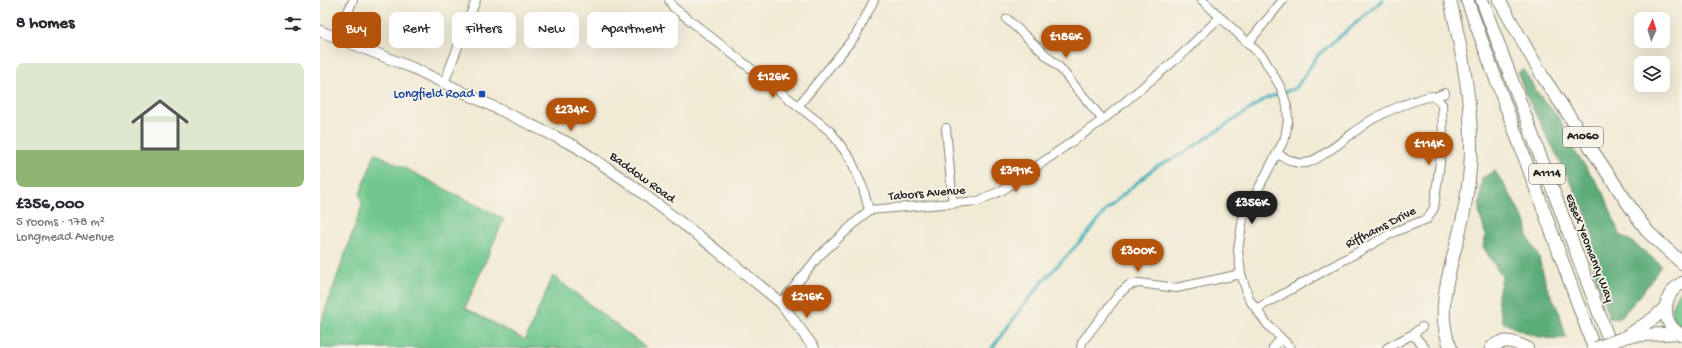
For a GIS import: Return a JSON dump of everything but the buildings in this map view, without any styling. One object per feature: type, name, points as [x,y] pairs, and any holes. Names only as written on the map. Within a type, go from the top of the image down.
[{"type":"main road","points":[[1450,0],[1464,69],[1471,127],[1468,191],[1445,303],[1445,329],[1451,348]]},
{"type":"main road","name":"A1114","points":[[1467,0],[1595,348]]},
{"type":"main road","name":"Essex Yeomanry Way","points":[[1482,0],[1612,348]]},
{"type":"main road","name":"A1060","points":[[1499,0],[1543,77],[1637,217],[1649,233],[1682,263]]},
{"type":"main road","points":[[1595,348],[1628,336],[1642,328],[1666,307],[1673,290],[1682,283]]},
{"type":"main road","points":[[1666,307],[1668,322],[1681,335]]},
{"type":"main road","points":[[1628,336],[1681,335]]},
{"type":"main road","points":[[1491,348],[1502,342],[1511,341],[1527,348]]},
{"type":"street","points":[[348,12],[353,0]]},
{"type":"street","points":[[444,83],[476,0]]},
{"type":"street","points":[[669,0],[673,7],[831,132],[851,160],[863,188],[869,210],[819,256],[781,303]]},
{"type":"street","points":[[798,106],[856,35],[874,0]]},
{"type":"street","points":[[1202,0],[1249,42],[1263,57],[1281,88],[1287,106],[1288,130],[1243,218],[1238,241],[1241,274],[1244,288],[1256,309],[1281,339],[1291,348]]},
{"type":"street","points":[[1249,42],[1283,0]]},
{"type":"street","name":"Tabors Avenue","points":[[869,210],[978,201],[1002,190],[1103,120],[1179,57],[1220,17]]},
{"type":"street","points":[[1007,19],[1060,68],[1103,120]]},
{"type":"street","name":"Baddow Road","points":[[320,31],[332,36]]},
{"type":"street","name":"Baddow Road","points":[[362,48],[413,68],[521,122],[575,146],[629,183],[679,221],[781,303],[814,348]]},
{"type":"street","points":[[1277,154],[1292,161],[1307,163],[1318,158],[1373,119],[1417,99],[1430,96],[1436,97],[1445,93]]},
{"type":"street","name":"Riffhams Drive","points":[[1256,309],[1300,283],[1394,232],[1427,218],[1431,214],[1434,208],[1443,139],[1442,104],[1436,97]]},
{"type":"street","points":[[946,128],[953,204]]},
{"type":"street","points":[[1081,348],[1082,342],[1120,293],[1129,285],[1139,282],[1176,288],[1241,274]]},
{"type":"street","points":[[1387,348],[1413,334],[1422,327]]},
{"type":"street","points":[[1413,334],[1425,348]]},
{"type":"street","points":[[1273,348],[1281,339]]},
{"type":"green space","points":[[1523,69],[1537,92],[1560,119],[1571,146],[1604,193],[1619,234],[1631,241],[1661,265],[1642,293],[1619,319],[1609,318],[1589,254],[1594,238],[1584,209],[1526,95],[1518,73]]},
{"type":"green space","points":[[375,153],[504,219],[465,308],[525,340],[553,276],[646,348],[320,348],[320,325],[362,206],[360,194]]},
{"type":"green space","points":[[1495,171],[1526,224],[1528,238],[1539,257],[1546,285],[1560,314],[1566,338],[1557,339],[1533,335],[1518,330],[1503,322],[1497,300],[1502,277],[1483,247],[1486,235],[1479,213],[1482,178]]},
{"type":"green space","points":[[1682,290],[1682,328],[1675,319],[1672,309],[1675,299]]},
{"type":"waterway","points":[[992,348],[1045,279],[1088,233],[1107,209],[1156,167],[1182,154],[1267,98],[1296,88],[1318,55],[1383,0]]},
{"type":"place","name":"Longfield Road","points":[[482,94]]}]
